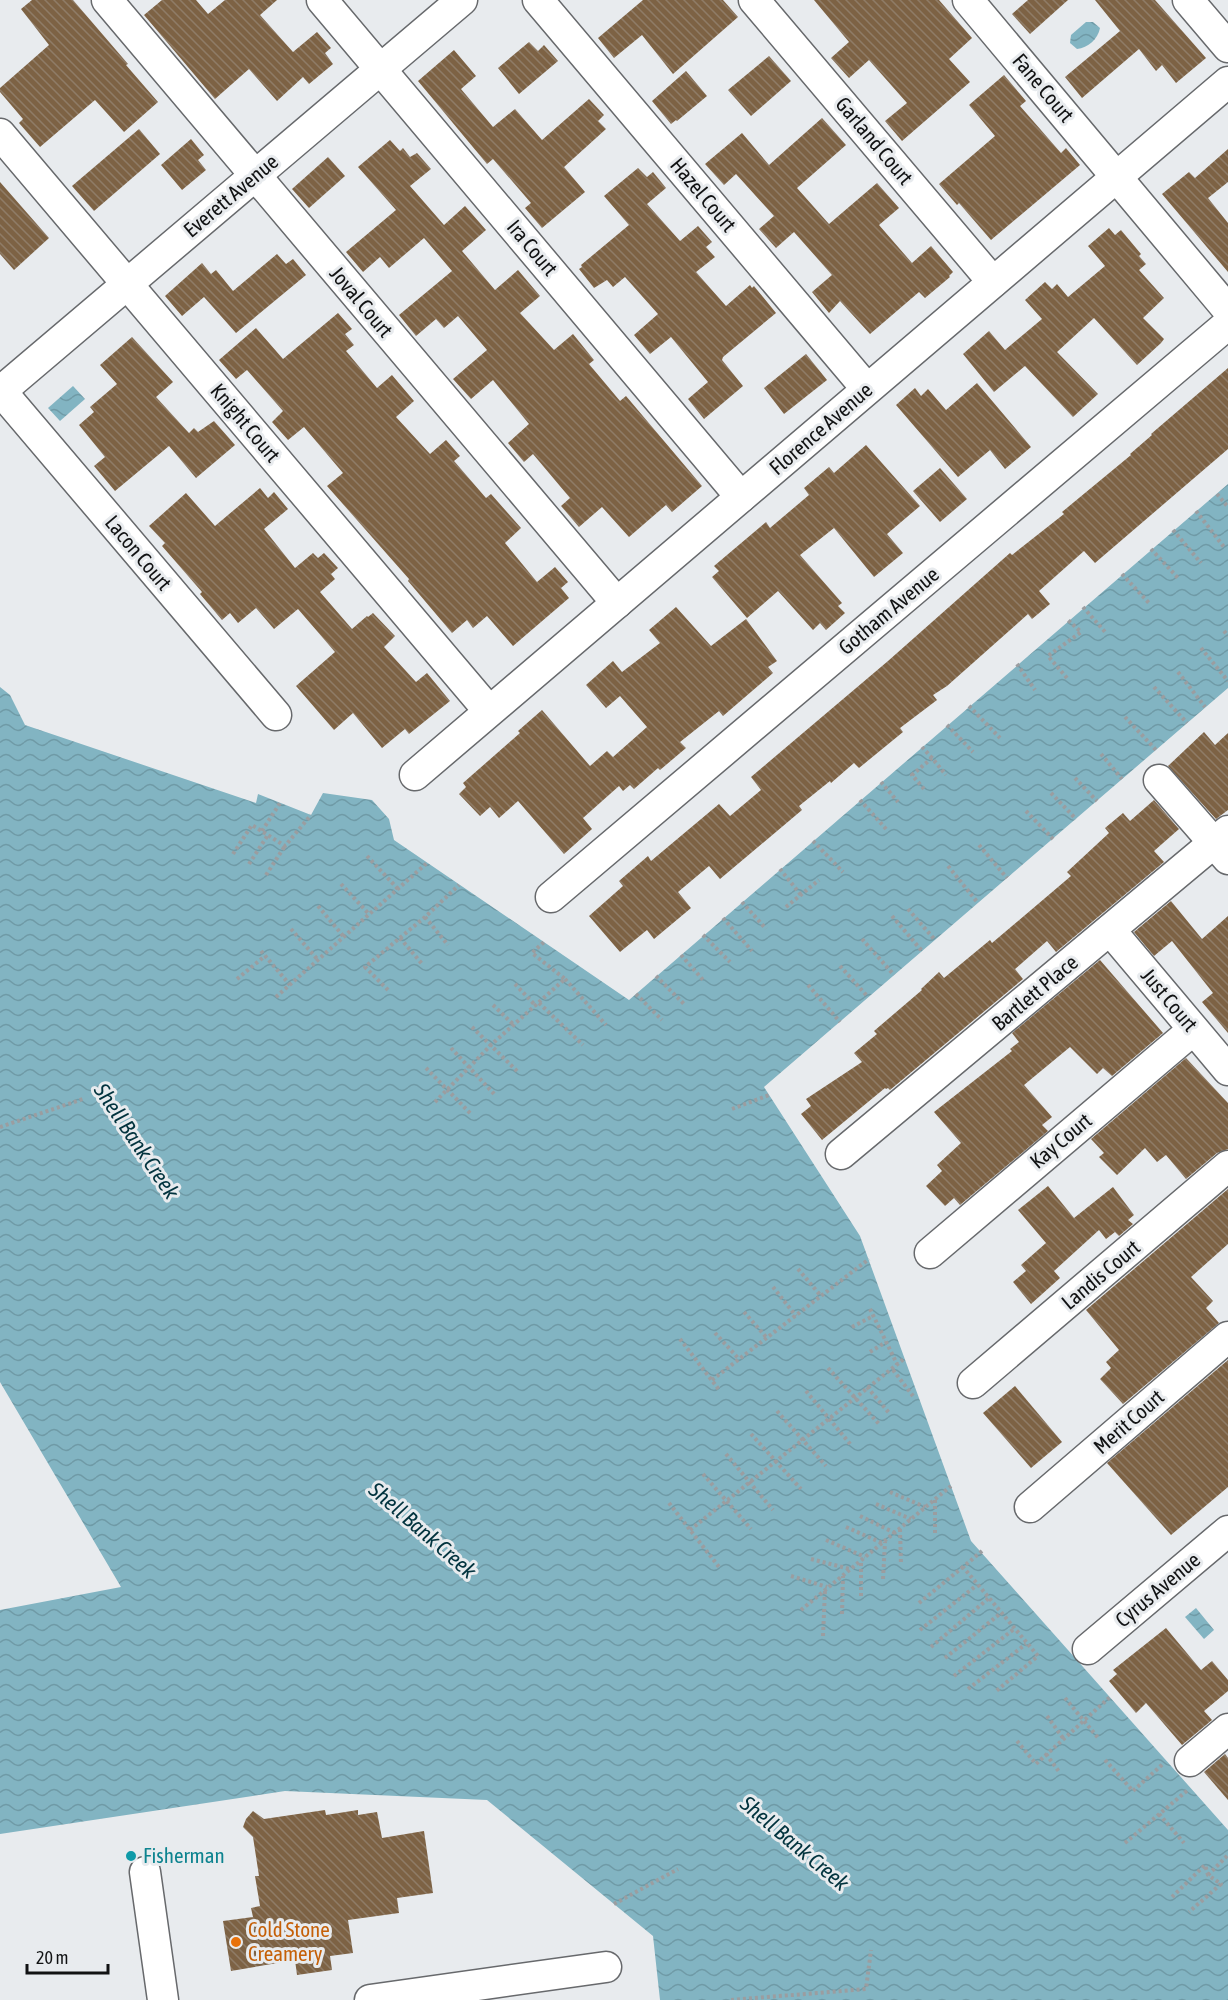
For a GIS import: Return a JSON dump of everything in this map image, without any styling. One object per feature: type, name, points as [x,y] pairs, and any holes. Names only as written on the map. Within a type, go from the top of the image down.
[{"type":"street","name":"Joval Court","points":[[107,0],[617,603]]},
{"type":"street","name":"Ira Court","points":[[322,0],[741,497]]},
{"type":"street","name":"Everett Avenue","points":[[0,391],[462,0]]},
{"type":"street","name":"Hazel Court","points":[[538,0],[867,389]]},
{"type":"street","name":"Garland Court","points":[[754,0],[993,282]]},
{"type":"street","name":"Fane Court","points":[[969,0],[1228,310]]},
{"type":"street","points":[[1188,0],[1228,47]]},
{"type":"street","name":"Florence Avenue","points":[[415,775],[1228,82]]},
{"type":"street","name":"Knight Court","points":[[0,134],[489,711]]},
{"type":"street","name":"Gotham Avenue","points":[[551,897],[1228,324]]},
{"type":"street","name":"Lacon Court","points":[[0,391],[276,716]]},
{"type":"street","points":[[1159,780],[1224,844]]},
{"type":"street","name":"Bartlett Place","points":[[841,1154],[1110,930],[1224,844]]},
{"type":"street","name":"Just Court","points":[[1110,930],[1228,1070]]},
{"type":"street","name":"Kay Court","points":[[930,1253],[1193,1030]]},
{"type":"street","name":"Landis Court","points":[[973,1383],[1228,1166]]},
{"type":"street","name":"Merit Court","points":[[1030,1507],[1228,1337]]},
{"type":"street","name":"Cyrus Avenue","points":[[1088,1649],[1228,1531]]},
{"type":"street","points":[[1182,1770],[1228,1728]]},
{"type":"street","points":[[145,1872],[163,2000]]},
{"type":"street","points":[[370,2000],[459,1994],[606,1966]]},
{"type":"path","points":[[1217,494],[1228,507]]},
{"type":"path","points":[[1196,511],[1224,547]]},
{"type":"path","points":[[1173,530],[1201,563]]},
{"type":"path","points":[[1151,549],[1178,578]]},
{"type":"path","points":[[1122,574],[1149,603]]},
{"type":"path","points":[[1083,608],[1106,633]]},
{"type":"path","points":[[1067,678],[1048,656],[1081,632],[1068,620]]},
{"type":"path","points":[[1224,631],[1228,636]]},
{"type":"path","points":[[1201,648],[1228,681]]},
{"type":"path","points":[[1017,664],[1035,690]]},
{"type":"path","points":[[1178,672],[1205,707]]},
{"type":"path","points":[[1154,687],[1187,723]]},
{"type":"path","points":[[969,706],[1000,738]]},
{"type":"path","points":[[1125,717],[1156,750]]},
{"type":"path","points":[[947,725],[973,752]]},
{"type":"path","points":[[922,747],[946,775]]},
{"type":"path","points":[[1101,754],[1122,779]]},
{"type":"path","points":[[924,789],[912,775],[932,758]]},
{"type":"path","points":[[1075,778],[1097,801]]},
{"type":"path","points":[[880,782],[898,802]]},
{"type":"path","points":[[1051,793],[1076,819]]},
{"type":"path","points":[[861,800],[887,830]]},
{"type":"path","points":[[262,831],[280,803]]},
{"type":"path","points":[[1026,811],[1053,839]]},
{"type":"path","points":[[266,875],[285,846],[311,815]]},
{"type":"path","points":[[232,854],[252,825],[285,846]]},
{"type":"path","points":[[249,864],[268,836]]},
{"type":"path","points":[[813,841],[843,872]]},
{"type":"path","points":[[979,845],[1007,878]]},
{"type":"path","points":[[367,856],[398,889]]},
{"type":"path","points":[[276,997],[427,863]]},
{"type":"path","points":[[948,866],[978,903]]},
{"type":"path","points":[[780,869],[801,895]]},
{"type":"path","points":[[786,907],[819,880]]},
{"type":"path","points":[[341,884],[369,914]]},
{"type":"path","points":[[388,990],[364,967],[425,917],[459,885]]},
{"type":"path","points":[[742,902],[766,929]]},
{"type":"path","points":[[318,906],[344,937]]},
{"type":"path","points":[[908,909],[935,940]]},
{"type":"path","points":[[892,916],[922,951]]},
{"type":"path","points":[[425,917],[448,945]]},
{"type":"path","points":[[723,918],[752,951]]},
{"type":"path","points":[[291,929],[318,960]]},
{"type":"path","points":[[703,935],[729,962]]},
{"type":"path","points":[[400,938],[423,965]]},
{"type":"path","points":[[862,939],[894,975]]},
{"type":"path","points":[[544,942],[532,953],[565,979],[606,1025]]},
{"type":"path","points":[[261,951],[290,984]]},
{"type":"path","points":[[681,955],[704,981]]},
{"type":"path","points":[[237,979],[265,956]]},
{"type":"path","points":[[840,966],[868,998]]},
{"type":"path","points":[[656,976],[685,1005]]},
{"type":"path","points":[[435,1102],[491,1045],[565,979]]},
{"type":"path","points":[[514,984],[583,1045]]},
{"type":"path","points":[[808,984],[840,1022]]},
{"type":"path","points":[[636,994],[662,1020]]},
{"type":"path","points":[[494,1005],[514,1026]]},
{"type":"path","points":[[472,1027],[518,1072]]},
{"type":"path","points":[[451,1048],[495,1096]]},
{"type":"path","points":[[426,1068],[472,1115]]},
{"type":"path","points":[[732,1108],[769,1095]]},
{"type":"path","points":[[0,1127],[82,1099]]},
{"type":"path","points":[[712,1380],[869,1259]]},
{"type":"path","points":[[798,1269],[821,1296]]},
{"type":"path","points":[[773,1287],[795,1316]]},
{"type":"path","points":[[870,1309],[897,1364]]},
{"type":"path","points":[[744,1312],[767,1338]]},
{"type":"path","points":[[852,1327],[873,1316]]},
{"type":"path","points":[[715,1333],[739,1359]]},
{"type":"path","points":[[680,1339],[720,1391]]},
{"type":"path","points":[[870,1352],[886,1342]]},
{"type":"path","points":[[690,1530],[867,1386],[905,1358]]},
{"type":"path","points":[[828,1368],[879,1424]]},
{"type":"path","points":[[893,1370],[913,1396]]},
{"type":"path","points":[[867,1386],[890,1414]]},
{"type":"path","points":[[806,1390],[851,1444]]},
{"type":"path","points":[[777,1411],[826,1466]]},
{"type":"path","points":[[751,1434],[801,1489]]},
{"type":"path","points":[[726,1454],[773,1510]]},
{"type":"path","points":[[703,1474],[751,1529]]},
{"type":"path","points":[[801,1610],[951,1486]]},
{"type":"path","points":[[890,1492],[926,1508]]},
{"type":"path","points":[[935,1499],[935,1536]]},
{"type":"path","points":[[669,1503],[719,1567]]},
{"type":"path","points":[[876,1504],[911,1520]]},
{"type":"path","points":[[860,1516],[895,1533]]},
{"type":"path","points":[[846,1527],[883,1542]]},
{"type":"path","points":[[900,1528],[901,1564]]},
{"type":"path","points":[[826,1540],[864,1559]]},
{"type":"path","points":[[883,1542],[883,1579]]},
{"type":"path","points":[[919,1603],[982,1551]]},
{"type":"path","points":[[811,1559],[851,1569]]},
{"type":"path","points":[[861,1596],[864,1559]]},
{"type":"path","points":[[963,1567],[1038,1656],[995,1692]]},
{"type":"path","points":[[842,1614],[843,1575]]},
{"type":"path","points":[[791,1576],[826,1588]]},
{"type":"path","points":[[920,1630],[978,1585]]},
{"type":"path","points":[[823,1636],[826,1588]]},
{"type":"path","points":[[931,1647],[989,1598]]},
{"type":"path","points":[[945,1658],[1001,1613]]},
{"type":"path","points":[[954,1676],[1014,1629]]},
{"type":"path","points":[[968,1689],[1026,1644]]},
{"type":"path","points":[[1017,1741],[1036,1764],[1110,1697]]},
{"type":"path","points":[[1065,1698],[1099,1738]]},
{"type":"path","points":[[1047,1716],[1063,1738]]},
{"type":"path","points":[[1046,1754],[1060,1773]]},
{"type":"path","points":[[1105,1760],[1133,1791],[1182,1770]]},
{"type":"path","points":[[1125,1843],[1159,1814],[1182,1770]]},
{"type":"path","points":[[1159,1814],[1184,1843]]},
{"type":"path","points":[[1208,1875],[1228,1855]]},
{"type":"path","points":[[1172,1897],[1205,1865],[1208,1875],[1221,1884],[1189,1912]]},
{"type":"path","points":[[614,1904],[678,1869]]},
{"type":"path","points":[[731,2000],[866,1989],[871,1950]]},
{"type":"water","points":[[1086,22],[1093,22],[1100,28],[1099,32],[1089,45],[1077,49],[1070,43],[1071,35]]},
{"type":"water","points":[[73,386],[85,399],[60,421],[48,408]]},
{"type":"water","name":"Shell Bank Creek","points":[[1228,484],[1228,688],[764,1087],[860,1236],[971,1541],[1228,1830],[1228,2000],[660,2000],[653,1936],[487,1800],[285,1791],[0,1834],[0,1610],[121,1587],[0,1382],[0,687],[10,695],[25,725],[256,803],[258,794],[311,815],[323,793],[372,800],[389,819],[394,840],[629,1000]]},
{"type":"water","points":[[1196,1608],[1214,1630],[1204,1639],[1185,1617]]},
{"type":"building","points":[[32,0],[73,0],[158,102],[124,132],[95,100],[40,147],[19,123],[23,119],[0,92],[0,88],[49,45],[21,9]]},
{"type":"building","points":[[162,0],[196,0],[208,14],[225,0],[277,0],[260,15],[293,52],[317,32],[331,48],[325,53],[333,64],[309,84],[303,77],[277,101],[249,69],[215,99],[144,15]]},
{"type":"building","points":[[643,0],[723,0],[738,17],[673,74],[642,35],[614,58],[598,38]]},
{"type":"building","points":[[814,0],[939,0],[972,38],[949,59],[970,82],[902,141],[885,121],[907,103],[869,60],[849,78],[831,58],[849,42]]},
{"type":"building","points":[[1028,0],[1068,0],[1030,34],[1012,14]]},
{"type":"building","points":[[1095,0],[1155,0],[1206,58],[1176,83],[1162,65],[1156,71],[1139,49],[1082,98],[1065,77],[1120,31]]},
{"type":"building","points":[[529,42],[538,51],[544,45],[558,61],[519,94],[498,68]]},
{"type":"building","points":[[454,50],[476,76],[461,89],[493,127],[515,109],[542,140],[589,99],[604,115],[598,121],[606,129],[564,167],[585,192],[542,228],[525,208],[531,203],[493,159],[487,164],[418,81]]},
{"type":"building","points":[[769,56],[791,81],[751,116],[728,90]]},
{"type":"building","points":[[686,71],[707,96],[671,124],[652,101]]},
{"type":"building","points":[[1004,75],[1026,101],[1020,106],[1061,153],[1066,148],[1080,165],[991,240],[939,184],[995,136],[969,105]]},
{"type":"building","points":[[822,118],[846,145],[797,188],[829,224],[877,183],[899,208],[879,225],[912,263],[931,246],[953,272],[925,298],[919,292],[870,334],[840,301],[829,313],[812,292],[832,275],[794,232],[776,248],[759,229],[774,216],[736,174],[724,185],[705,164],[742,133],[769,165]]},
{"type":"building","points":[[139,129],[160,154],[94,211],[72,186]]},
{"type":"building","points":[[191,139],[204,155],[198,160],[206,170],[182,190],[161,165]]},
{"type":"building","points":[[390,140],[400,151],[403,148],[410,157],[417,153],[431,169],[410,186],[444,225],[465,206],[486,230],[462,251],[495,290],[518,270],[540,296],[520,313],[554,350],[573,334],[594,360],[589,364],[620,401],[626,396],[702,486],[672,512],[666,505],[629,537],[602,507],[579,527],[561,506],[570,498],[533,454],[524,462],[508,443],[529,424],[493,380],[471,399],[453,379],[487,350],[458,316],[444,328],[436,319],[416,336],[399,315],[452,271],[424,238],[389,268],[380,257],[363,272],[346,252],[396,210],[358,167]]},
{"type":"building","points":[[1228,149],[1228,182],[1208,198],[1228,223],[1228,272],[1162,194],[1189,172],[1195,178]]},
{"type":"building","points":[[328,157],[345,176],[309,208],[292,189]]},
{"type":"building","points":[[638,168],[647,177],[653,172],[666,188],[647,204],[680,241],[698,226],[712,242],[706,247],[715,257],[696,272],[726,306],[750,285],[752,288],[754,286],[776,313],[723,357],[722,360],[743,386],[704,419],[688,399],[708,382],[671,337],[650,354],[634,335],[658,314],[625,277],[613,287],[607,280],[594,288],[579,269],[629,225],[604,196]]},
{"type":"building","points":[[0,182],[49,238],[14,270],[0,254]]},
{"type":"building","points":[[1109,228],[1115,235],[1121,230],[1141,254],[1139,256],[1146,264],[1139,270],[1164,298],[1143,318],[1164,339],[1137,365],[1094,318],[1057,352],[1098,394],[1073,417],[1025,366],[994,392],[963,354],[989,331],[1005,350],[1042,319],[1025,300],[1045,282],[1052,289],[1057,284],[1068,297],[1105,266],[1088,246]]},
{"type":"building","points":[[277,254],[286,264],[293,259],[306,275],[236,333],[204,297],[182,316],[165,296],[202,263],[211,274],[216,270],[233,291]]},
{"type":"building","points":[[338,313],[352,329],[345,334],[354,345],[346,351],[377,388],[392,375],[414,401],[396,417],[430,454],[446,440],[460,456],[454,461],[486,498],[491,494],[521,528],[505,543],[537,582],[555,567],[568,582],[561,588],[569,598],[513,646],[487,616],[473,628],[467,620],[452,633],[408,581],[409,579],[327,486],[343,473],[304,427],[288,440],[272,422],[283,411],[247,370],[236,379],[219,360],[256,328],[283,359]]},
{"type":"building","points":[[132,337],[173,382],[156,397],[189,433],[194,428],[198,432],[214,421],[235,445],[196,478],[169,446],[115,491],[94,466],[105,457],[79,425],[94,412],[90,407],[117,384],[100,365]]},
{"type":"building","points":[[806,354],[827,380],[784,414],[764,388]]},
{"type":"building","points":[[1228,368],[1228,449],[1095,563],[1084,551],[1039,591],[1050,604],[1032,619],[1028,614],[947,686],[933,695],[937,700],[900,728],[903,732],[859,768],[854,763],[831,783],[830,781],[799,806],[802,810],[720,879],[709,866],[678,892],[691,908],[654,939],[647,930],[620,952],[589,916],[623,886],[619,881],[648,856],[651,861],[719,804],[730,816],[761,790],[751,777],[888,661],[1010,553],[1012,555],[1064,514],[1062,512],[1131,455],[1151,434]]},
{"type":"building","points":[[977,383],[1031,447],[1005,469],[990,450],[958,477],[896,405],[915,388],[921,396],[928,389],[946,410]]},
{"type":"building","points":[[866,445],[920,506],[887,534],[903,553],[874,577],[834,528],[800,555],[842,603],[838,606],[845,613],[826,630],[820,623],[813,630],[778,591],[747,618],[712,577],[719,571],[714,566],[766,522],[770,528],[809,495],[804,488],[829,467],[834,473]]},
{"type":"building","points":[[940,468],[967,499],[940,522],[913,491]]},
{"type":"building","points":[[260,488],[268,498],[274,492],[288,509],[264,529],[295,568],[313,553],[318,558],[324,553],[338,568],[331,574],[335,579],[320,592],[352,629],[373,613],[395,636],[384,647],[416,682],[427,673],[450,701],[409,734],[405,729],[382,748],[353,713],[334,730],[296,686],[335,652],[298,609],[274,629],[256,608],[238,623],[230,613],[222,620],[200,594],[202,592],[162,546],[165,543],[149,526],[186,493],[215,526]]},
{"type":"building","points":[[676,607],[711,646],[746,619],[777,661],[768,667],[773,673],[723,716],[719,711],[680,742],[686,748],[660,770],[658,768],[634,789],[630,785],[623,791],[619,786],[583,818],[592,829],[564,854],[518,801],[499,818],[490,807],[480,816],[459,794],[466,787],[463,783],[520,733],[518,731],[542,710],[590,766],[607,751],[613,757],[647,727],[620,696],[606,708],[586,685],[613,661],[622,672],[660,643],[649,630]]},
{"type":"building","points":[[1204,732],[1215,745],[1228,733],[1228,810],[1216,819],[1168,766]]},
{"type":"building","points":[[1154,800],[1179,829],[1154,851],[1164,862],[1056,952],[1047,941],[1015,969],[1023,979],[890,1090],[885,1088],[822,1140],[801,1114],[811,1106],[806,1099],[862,1062],[854,1053],[877,1034],[874,1031],[922,990],[939,972],[944,978],[990,940],[992,943],[1071,876],[1067,872],[1109,833],[1105,828],[1123,813],[1130,821]]},
{"type":"building","points":[[1171,901],[1202,939],[1228,916],[1228,1033],[1202,1002],[1213,993],[1172,941],[1154,956],[1134,932]]},
{"type":"building","points":[[1100,960],[1163,1033],[1112,1076],[1103,1068],[1097,1074],[1070,1047],[1024,1085],[1052,1117],[1042,1125],[1048,1131],[960,1205],[954,1198],[945,1206],[926,1186],[942,1171],[937,1165],[961,1143],[934,1112],[1012,1051],[1010,1049],[1019,1042],[1012,1033]]},
{"type":"building","points":[[1186,1058],[1228,1103],[1228,1149],[1217,1153],[1186,1179],[1166,1155],[1157,1162],[1145,1148],[1117,1175],[1099,1157],[1104,1153],[1091,1139]]},
{"type":"building","points":[[1048,1186],[1074,1218],[1113,1187],[1134,1215],[1128,1220],[1133,1224],[1119,1236],[1115,1232],[1106,1239],[1099,1230],[1054,1271],[1060,1278],[1031,1304],[1013,1282],[1026,1271],[1021,1265],[1046,1243],[1018,1210]]},
{"type":"building","points":[[1228,1189],[1228,1244],[1191,1277],[1213,1301],[1206,1308],[1219,1323],[1123,1404],[1100,1379],[1111,1368],[1106,1362],[1119,1350],[1086,1310]]},
{"type":"building","points":[[1228,1360],[1228,1487],[1171,1535],[1107,1463]]},
{"type":"building","points":[[1015,1386],[1062,1442],[1031,1468],[983,1413]]},
{"type":"building","points":[[1166,1628],[1201,1670],[1212,1661],[1228,1680],[1228,1691],[1204,1711],[1212,1720],[1182,1745],[1146,1703],[1136,1713],[1109,1681],[1117,1674],[1113,1670]]},
{"type":"building","points":[[1225,1754],[1228,1758],[1228,1800],[1204,1772]]},
{"type":"building","points":[[325,1810],[326,1815],[358,1810],[358,1815],[377,1812],[382,1838],[424,1831],[433,1893],[397,1898],[399,1913],[348,1920],[353,1953],[330,1956],[332,1970],[297,1975],[295,1960],[231,1971],[223,1921],[253,1917],[251,1908],[260,1906],[255,1876],[259,1876],[253,1837],[243,1827],[246,1819],[253,1811],[264,1819]]},
{"type":"place","name":"Fisherman","points":[[131,1856]]},
{"type":"place","name":"Cold Stone Creamery","points":[[236,1942]]}]
